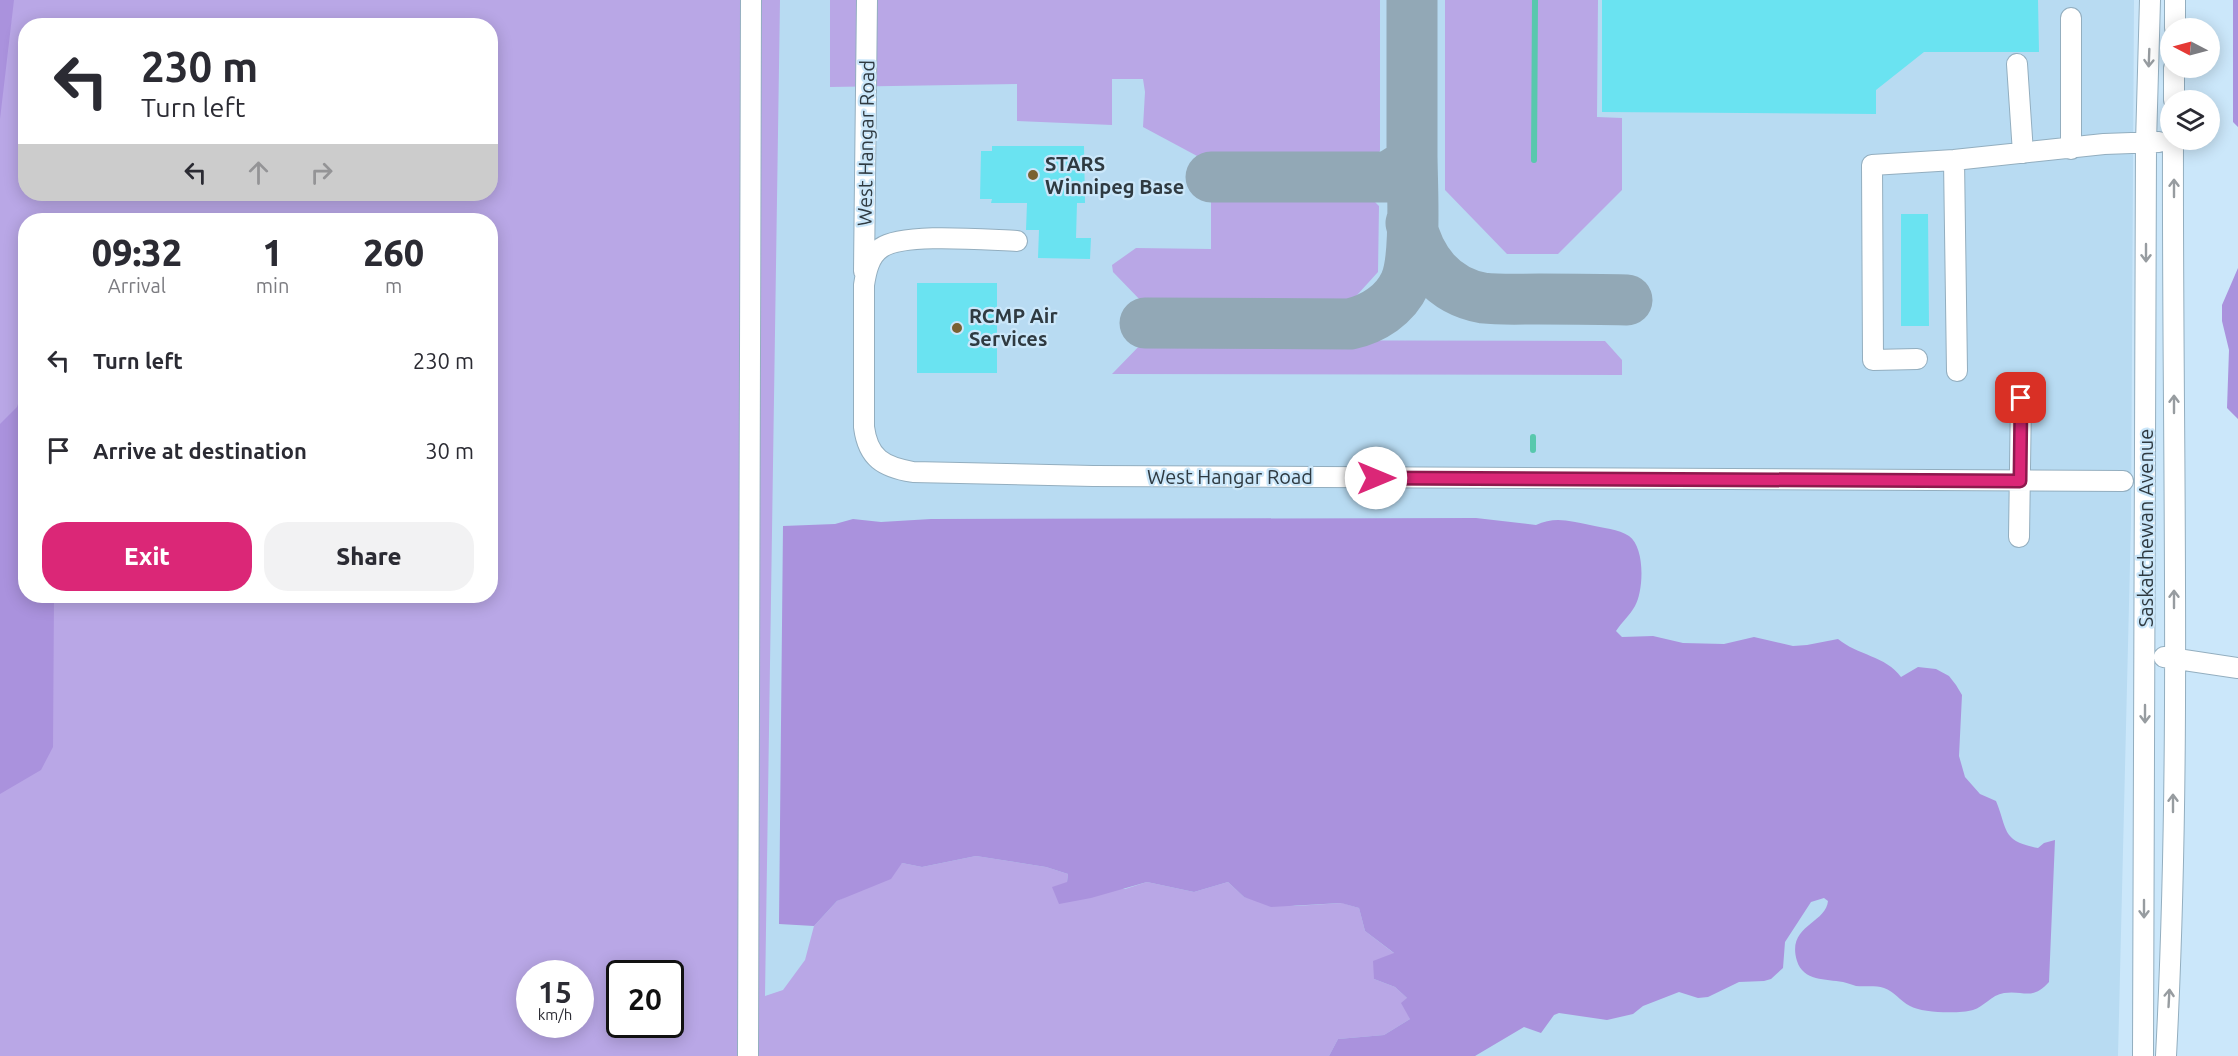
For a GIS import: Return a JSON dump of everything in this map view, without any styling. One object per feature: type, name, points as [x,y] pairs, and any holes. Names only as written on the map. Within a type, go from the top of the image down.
[{"type":"street","points":[[748,1056],[751,0]]},
{"type":"street","name":"West Hangar Road","points":[[867,0],[864,427],[866,442],[873,454],[882,463],[896,469],[913,472],[1129,476],[2123,481]]},
{"type":"street","name":"Saskatchewan Avenue","points":[[2143,1056],[2146,143],[2151,0]]},
{"type":"street","points":[[2175,0],[2175,18]]},
{"type":"street","points":[[2071,18],[2071,149]]},
{"type":"street","points":[[2017,64],[2023,153]]},
{"type":"street","points":[[1917,359],[1873,360],[1872,165],[1954,160],[2104,144],[2160,142]]},
{"type":"street","name":"Saskatchewan Avenue","points":[[2166,1056],[2172,940],[2173,150]]},
{"type":"street","points":[[1954,160],[1957,371]]},
{"type":"street","name":"West Hangar Road","points":[[864,285],[866,272],[876,252],[894,242],[945,239],[1017,241]]},
{"type":"street","points":[[2019,537],[2021,398]]},
{"type":"street","points":[[2146,655],[2238,668]]},
{"type":"shaded area","points":[[0,0],[2134,0],[2131,522],[2118,1056],[0,1056]]},
{"type":"shaded area","points":[[0,0],[780,0],[765,996],[783,990],[805,960],[814,926],[837,901],[902,863],[922,867],[976,856],[1046,867],[1068,874],[1067,882],[1125,889],[1147,882],[1194,892],[1228,882],[1244,897],[1295,906],[1342,903],[1359,908],[1365,931],[1395,954],[1374,979],[1395,987],[1407,998],[1410,1019],[1384,1035],[1338,1039],[1329,1056],[0,1056]]},
{"type":"shaded area","points":[[0,0],[14,0],[0,119]]},
{"type":"shaded area","points":[[830,0],[1380,0],[1380,151],[1364,165],[1212,164],[1143,127],[1145,92],[1143,79],[1112,79],[1112,125],[1017,121],[1017,84],[830,87]]},
{"type":"shaded area","points":[[1445,0],[1598,0],[1597,117],[1622,118],[1622,190],[1558,254],[1507,254],[1445,190]]},
{"type":"shaded area","points":[[2233,0],[2238,0],[2238,127],[2233,122]]},
{"type":"shaded area","points":[[1211,190],[1364,191],[1379,206],[1378,272],[1348,305],[1145,305],[1113,272],[1112,265],[1136,248],[1211,249]]},
{"type":"shaded area","points":[[2238,268],[2238,419],[2227,408],[2229,350],[2222,321],[2222,305]]},
{"type":"shaded area","points":[[1145,340],[1605,341],[1622,360],[1622,375],[1112,374]]},
{"type":"shaded area","points":[[18,404],[18,603],[54,603],[53,747],[41,770],[0,794],[0,424]]},
{"type":"shaded area","points":[[1476,518],[1536,525],[1556,520],[1569,521],[1615,530],[1629,536],[1638,549],[1641,580],[1635,606],[1616,631],[1622,637],[1653,636],[1683,643],[1724,644],[1754,637],[1793,646],[1838,639],[1888,664],[1901,677],[1918,667],[1936,669],[1949,676],[1962,695],[1959,756],[1965,777],[1980,794],[1996,801],[2005,827],[2012,838],[2038,848],[2044,843],[2055,840],[2049,982],[2033,993],[1999,994],[1973,1010],[1941,1012],[1910,1006],[1884,988],[1856,986],[1810,976],[1800,968],[1795,949],[1801,932],[1826,909],[1828,901],[1824,898],[1811,902],[1785,942],[1783,968],[1771,979],[1739,982],[1708,997],[1698,998],[1679,992],[1643,1006],[1633,1014],[1607,1020],[1559,1013],[1554,1015],[1541,1033],[1524,1027],[1475,1056],[1329,1056],[1338,1039],[1384,1035],[1410,1019],[1401,1003],[1407,998],[1395,987],[1374,979],[1373,961],[1394,953],[1365,931],[1359,908],[1341,903],[1271,907],[1244,897],[1228,882],[1194,892],[1147,882],[1091,898],[1059,904],[1052,887],[1067,882],[1068,874],[1046,867],[976,856],[922,867],[902,863],[891,879],[837,901],[814,926],[779,924],[783,526],[835,524],[853,519],[881,522],[931,519]]},
{"type":"building","points":[[1602,0],[2038,0],[2039,52],[1924,52],[1876,90],[1876,114],[1602,112]]},
{"type":"building","name":"STARS Winnipeg Base","points":[[992,146],[1084,146],[1085,203],[1077,203],[1076,238],[1091,238],[1090,259],[1038,258],[1039,230],[1026,230],[1027,203],[991,203],[992,199],[980,199],[981,151],[992,151]]},
{"type":"building","points":[[1901,214],[1928,214],[1929,326],[1901,326]]},
{"type":"building","name":"RCMP Air Services","points":[[917,283],[997,283],[997,373],[917,373]]},
{"type":"waterway","points":[[1534,160],[1535,0]]},
{"type":"waterway","points":[[1533,437],[1533,450]]},
{"type":"taxiway","points":[[1412,0],[1412,153]]},
{"type":"taxiway","points":[[1145,323],[1350,324],[1367,319],[1382,310],[1401,291],[1405,283],[1409,271],[1412,239],[1412,153],[1407,165],[1388,177],[1211,177]]},
{"type":"taxiway","points":[[1411,223],[1420,249],[1435,272],[1456,289],[1469,294],[1497,299],[1627,300]]},
{"type":"place","name":"STARS Winnipeg Base","points":[[1033,175]]},
{"type":"place","name":"RCMP Air Services","points":[[957,328]]},
{"type":"route","points":[[1376,478],[2020,481],[2021,398]]}]
